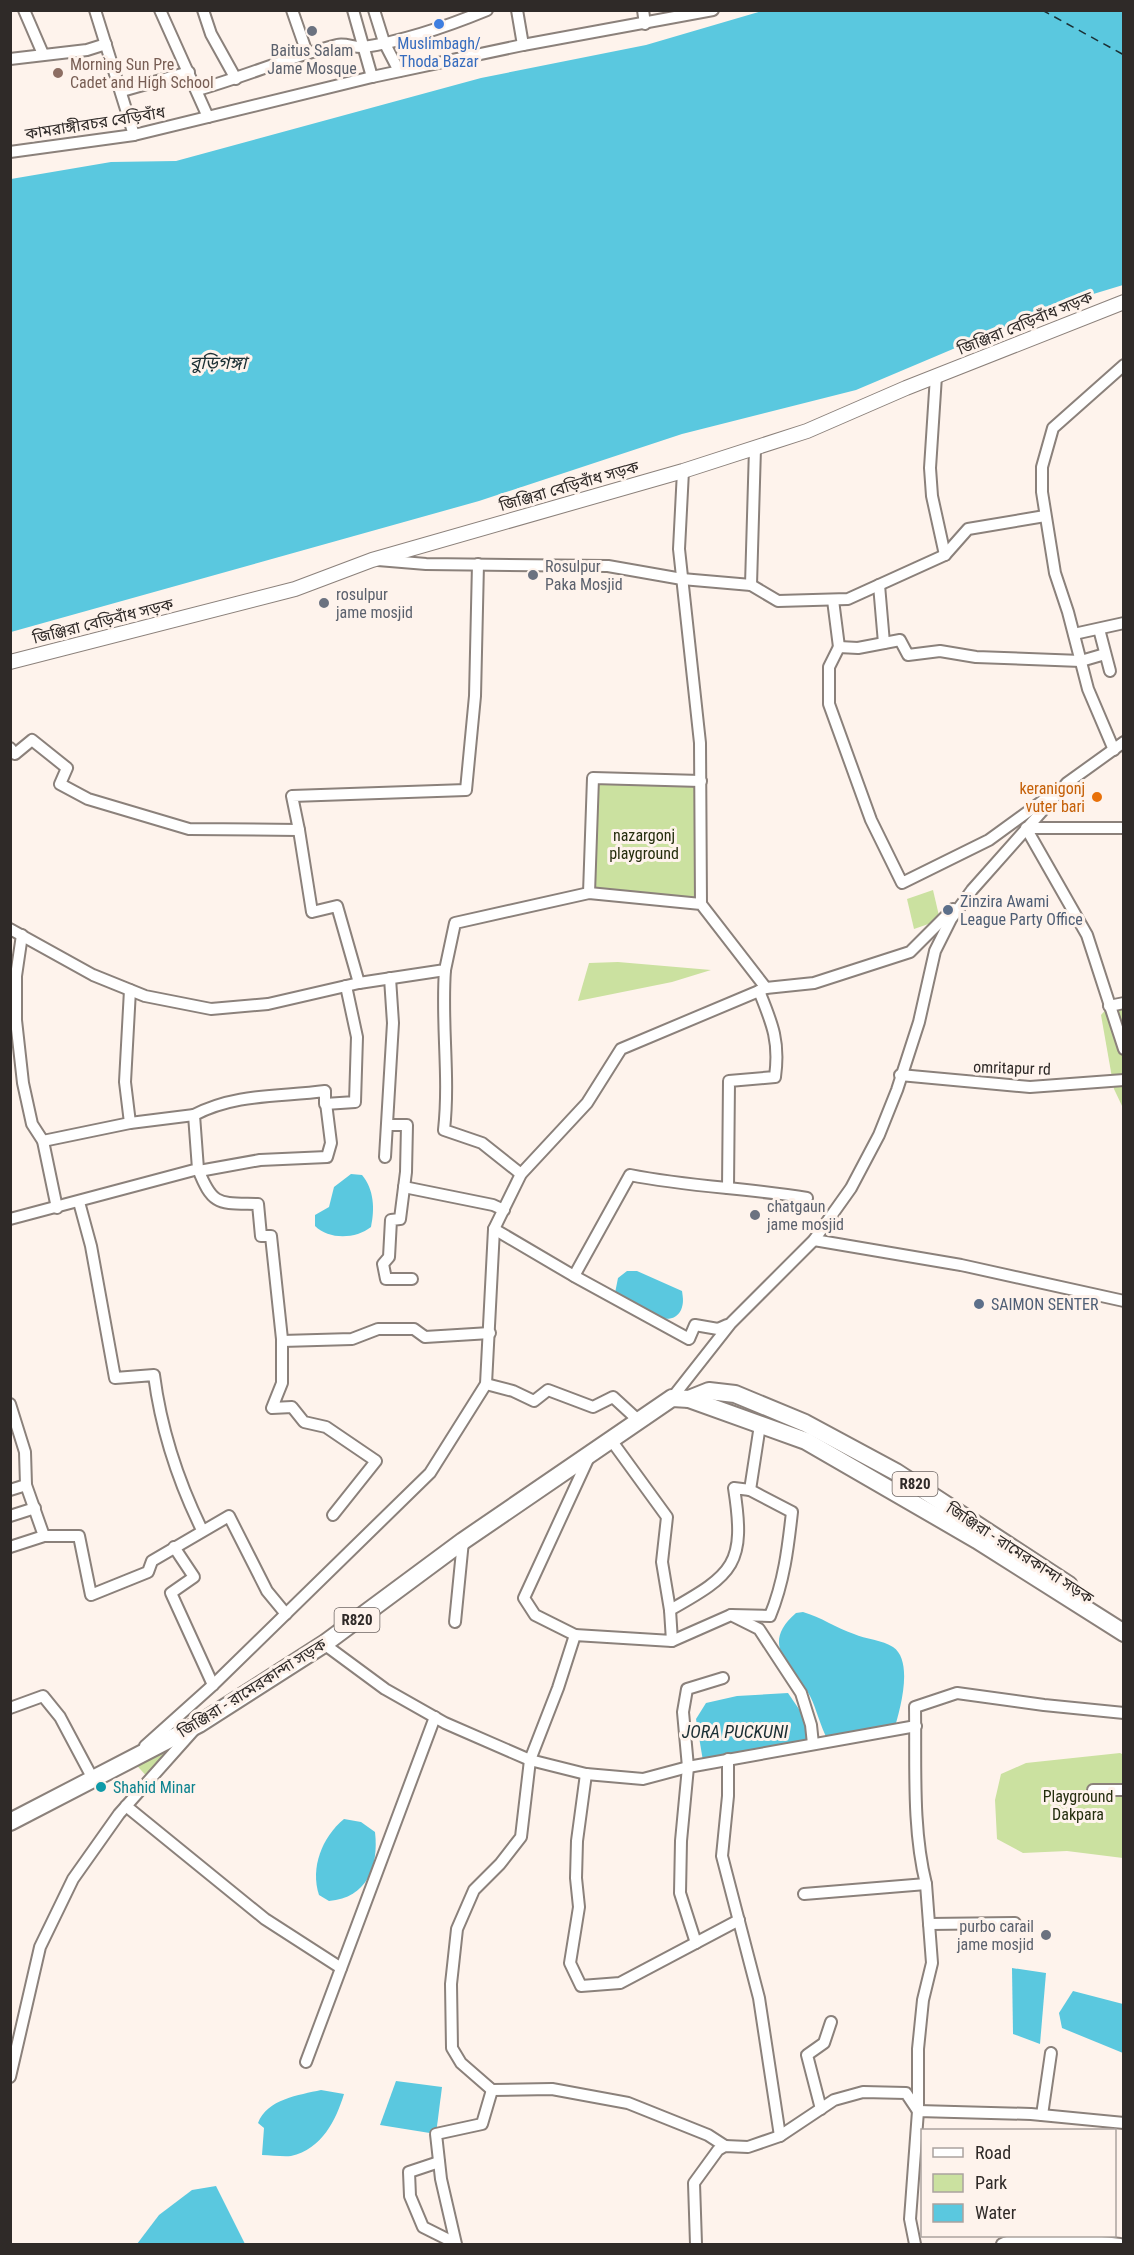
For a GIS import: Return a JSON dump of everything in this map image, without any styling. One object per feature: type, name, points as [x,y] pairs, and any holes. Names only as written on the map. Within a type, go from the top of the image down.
[{"type":"main road","name":"জিঞ্জিরা - রামেরকান্দা সড়ক","points":[[689,1399],[709,1391],[735,1394],[805,1423],[896,1472],[1123,1627]]},
{"type":"main road","name":"জিঞ্জিরা - রামেরকান্দা সড়ক","points":[[10,1822],[199,1724],[324,1644],[463,1541],[672,1398],[689,1399],[806,1441],[1123,1627]]},
{"type":"street","points":[[24,10],[44,54]]},
{"type":"street","points":[[94,10],[122,91],[134,135]]},
{"type":"street","points":[[160,10],[208,117]]},
{"type":"street","points":[[203,10],[211,34],[236,79]]},
{"type":"street","points":[[292,10],[308,53]]},
{"type":"street","points":[[352,10],[361,47],[372,77]]},
{"type":"street","points":[[374,10],[384,42],[399,71]]},
{"type":"street","points":[[449,10],[453,23]]},
{"type":"street","points":[[197,90],[236,79],[308,53],[341,44],[361,47],[384,42],[453,23],[487,10]]},
{"type":"street","points":[[517,10],[523,45]]},
{"type":"street","points":[[644,10],[645,24]]},
{"type":"street","name":"কামরাঙ্গীরচর বেড়িবাঁধ","points":[[10,152],[134,135],[399,71],[523,45],[709,11]]},
{"type":"street","points":[[10,59],[87,50],[106,44]]},
{"type":"street","points":[[122,91],[189,72]]},
{"type":"street","name":"জিঞ্জিরা বেড়িবাঁধ সড়ক","points":[[10,662],[295,590],[372,560],[683,471],[807,432],[936,376],[1124,302]]},
{"type":"street","points":[[1114,750],[1088,689],[1055,573],[1045,516],[1042,467],[1053,428],[1124,365]]},
{"type":"street","points":[[936,376],[931,487],[945,555]]},
{"type":"street","points":[[751,585],[755,448]]},
{"type":"street","points":[[683,471],[679,549],[700,743],[701,904],[763,989],[775,1032],[778,1053],[775,1077],[729,1081],[728,1188]]},
{"type":"street","points":[[372,560],[426,564],[608,566],[682,579],[751,585],[778,601],[833,600],[848,599],[945,555],[968,529],[1045,516]]},
{"type":"street","points":[[359,983],[337,906],[312,912],[292,796],[466,790],[475,696],[478,564]]},
{"type":"street","points":[[879,585],[884,643]]},
{"type":"street","points":[[833,600],[839,647],[829,667],[830,704],[871,820],[902,883],[989,840],[1124,742]]},
{"type":"street","points":[[1074,634],[1124,623]]},
{"type":"street","points":[[1099,629],[1110,671]]},
{"type":"street","points":[[839,647],[858,648],[900,640],[908,655],[940,651],[976,657],[1081,661],[1105,654]]},
{"type":"street","points":[[10,748],[15,754],[32,740],[67,768],[60,784],[88,799],[189,829],[299,830]]},
{"type":"street","points":[[589,894],[593,778],[700,780]]},
{"type":"street","points":[[131,1759],[213,1685],[430,1473],[486,1384],[494,1229],[521,1174],[587,1103],[621,1049],[763,989],[814,983],[910,952],[972,890],[1067,783]]},
{"type":"street","points":[[1026,828],[1124,828]]},
{"type":"street","points":[[1026,828],[1088,935],[1124,1048]]},
{"type":"street","points":[[672,1398],[731,1323],[814,1240],[851,1188],[879,1135],[897,1090],[919,1022],[935,951],[951,919],[972,890]]},
{"type":"street","points":[[521,1174],[482,1143],[444,1130],[447,1099],[442,1006],[445,970],[455,923],[589,894],[701,904]]},
{"type":"street","points":[[10,929],[93,975],[145,996],[211,1009],[268,1004],[359,983],[445,970]]},
{"type":"street","points":[[22,936],[16,976],[15,1064],[32,1124],[43,1141],[57,1208]]},
{"type":"street","points":[[385,1157],[389,1125],[393,1023],[390,978]]},
{"type":"street","points":[[326,1104],[355,1102],[357,1037],[346,986]]},
{"type":"street","points":[[130,990],[125,1082],[130,1123]]},
{"type":"street","points":[[1109,1006],[1124,1003]]},
{"type":"street","name":"omritapur rd","points":[[900,1075],[1030,1087],[1124,1080]]},
{"type":"street","points":[[10,1219],[198,1170],[260,1160],[327,1156],[331,1143],[326,1091],[248,1096],[214,1104],[194,1114],[130,1123],[43,1141]]},
{"type":"street","points":[[194,1114],[198,1170],[208,1194],[222,1203],[258,1204],[261,1236],[271,1236],[282,1341],[282,1383],[272,1408],[292,1407],[304,1422],[326,1427],[376,1461],[333,1515]]},
{"type":"street","points":[[389,1125],[407,1125],[400,1219],[391,1220],[389,1257],[383,1264],[386,1279],[412,1279]]},
{"type":"street","points":[[574,1276],[630,1175],[807,1198]]},
{"type":"street","points":[[404,1187],[493,1205],[504,1210]]},
{"type":"street","points":[[78,1202],[91,1246],[115,1378],[154,1375],[159,1411],[168,1445],[202,1530]]},
{"type":"street","points":[[494,1229],[574,1276],[690,1339],[695,1324],[718,1329],[731,1323]]},
{"type":"street","points":[[814,1240],[962,1265],[1124,1301]]},
{"type":"street","points":[[282,1341],[352,1339],[378,1329],[414,1329],[425,1337],[490,1333]]},
{"type":"street","points":[[486,1384],[513,1391],[534,1401],[548,1390],[593,1407],[613,1397],[638,1420]]},
{"type":"street","points":[[10,1404],[14,1426],[25,1452],[26,1485],[44,1536]]},
{"type":"street","points":[[750,1490],[760,1425]]},
{"type":"street","points":[[611,1440],[667,1517],[662,1562],[670,1610],[672,1641]]},
{"type":"street","points":[[589,1456],[524,1598],[535,1615],[575,1635],[672,1641],[731,1615],[770,1616],[779,1594],[792,1512],[750,1490],[734,1488],[740,1527],[730,1569],[712,1587],[670,1610]]},
{"type":"street","points":[[10,1490],[26,1485]]},
{"type":"street","points":[[10,1516],[34,1508]]},
{"type":"street","points":[[10,1547],[44,1536],[79,1536],[91,1595],[148,1572],[152,1561],[229,1516],[267,1591],[286,1614]]},
{"type":"street","points":[[455,1622],[463,1541]]},
{"type":"street","points":[[174,1547],[194,1577],[171,1593],[213,1685]]},
{"type":"street","points":[[731,1615],[759,1629],[801,1694],[811,1725],[813,1744]]},
{"type":"street","points":[[575,1635],[558,1688],[530,1760],[521,1837],[500,1864],[474,1890],[457,1929],[451,1984],[452,2048],[461,2063],[492,2090],[552,2089],[628,2103],[708,2135],[725,2146],[748,2147],[780,2136],[834,2100],[863,2092],[906,2092],[918,2111]]},
{"type":"street","points":[[324,1644],[385,1689],[435,1717],[530,1760],[586,1774],[643,1779],[728,1759],[916,1726]]},
{"type":"street","points":[[696,1943],[680,1893],[681,1841],[688,1767],[683,1712],[687,1689],[723,1678]]},
{"type":"street","points":[[915,2244],[910,2219],[918,2111],[918,2049],[923,2001],[932,1963],[920,1836],[915,1707],[957,1693],[1044,1706],[1124,1713]]},
{"type":"street","points":[[10,1708],[43,1696],[60,1717],[93,1779]]},
{"type":"street","points":[[306,2062],[435,1717]]},
{"type":"street","points":[[10,2077],[40,1947],[73,1879],[126,1806],[199,1724]]},
{"type":"street","points":[[728,1759],[728,1796],[722,1856],[759,1998],[780,2136]]},
{"type":"street","points":[[586,1774],[577,1841],[576,1878],[579,1907],[570,1963],[581,1986],[620,1983],[739,1920]]},
{"type":"street","points":[[1093,1790],[1124,1790]]},
{"type":"street","points":[[126,1806],[265,1919],[341,1968]]},
{"type":"street","points":[[804,1894],[926,1884]]},
{"type":"street","points":[[929,1924],[1015,1923]]},
{"type":"street","points":[[821,2109],[807,2055],[824,2043],[831,2022]]},
{"type":"street","points":[[1042,2115],[1051,2053]]},
{"type":"street","points":[[455,2244],[439,2162],[436,2134],[482,2124],[492,2090]]},
{"type":"street","points":[[918,2111],[1042,2115],[1124,2123]]},
{"type":"street","points":[[696,2244],[694,2183],[718,2150],[725,2146]]},
{"type":"street","points":[[439,2162],[409,2172],[410,2196],[423,2227],[455,2244]]},
{"type":"street","points":[[1002,2244],[1092,2240],[1120,2244]]},
{"type":"green space","name":"nazargonj playground","points":[[593,778],[701,781],[701,904],[589,893]]},
{"type":"green space","points":[[933,890],[940,920],[914,929],[907,899]]},
{"type":"green space","points":[[618,962],[711,970],[672,982],[578,1001],[589,963]]},
{"type":"green space","points":[[1123,1000],[1123,1108],[1114,1089],[1101,1015],[1109,1006]]},
{"type":"green space","points":[[199,1724],[150,1780],[131,1759]]},
{"type":"green space","name":"Playground Dakpara","points":[[1120,1753],[1124,1755],[1123,1858],[1067,1851],[1023,1853],[997,1839],[995,1800],[1001,1774],[1026,1763]]},
{"type":"water","name":"বুড়িগঙ্গা","points":[[762,11],[1123,11],[1123,285],[1057,305],[856,390],[682,434],[479,501],[11,632],[11,179],[111,162],[176,161],[481,78],[646,45]]},
{"type":"water","points":[[351,1174],[362,1175],[369,1186],[373,1206],[371,1227],[350,1236],[335,1236],[321,1231],[315,1226],[315,1215],[329,1207],[334,1187]]},
{"type":"water","points":[[627,1271],[637,1271],[682,1291],[681,1310],[675,1317],[659,1318],[639,1309],[615,1293],[618,1278]]},
{"type":"water","points":[[803,1612],[847,1632],[889,1645],[899,1654],[903,1663],[904,1686],[894,1730],[862,1741],[828,1740],[810,1696],[788,1665],[779,1646],[785,1625],[796,1613]]},
{"type":"water","name":"JORA PUCKUNI","points":[[788,1693],[803,1715],[810,1738],[784,1756],[741,1764],[704,1767],[696,1719],[706,1703],[737,1696]]},
{"type":"water","points":[[344,1819],[361,1822],[375,1832],[375,1857],[368,1878],[361,1887],[342,1899],[329,1901],[319,1895],[317,1864],[324,1844],[336,1826]]},
{"type":"water","points":[[1012,1968],[1046,1973],[1040,2044],[1013,2034]]},
{"type":"water","points":[[1073,1991],[1123,2004],[1123,2053],[1062,2028],[1059,2013]]},
{"type":"water","points":[[396,2081],[442,2087],[436,2134],[380,2125]]},
{"type":"water","points":[[321,2090],[344,2094],[337,2114],[319,2140],[311,2147],[291,2156],[262,2155],[264,2128],[258,2123],[262,2115],[276,2103],[285,2099]]},
{"type":"water","points":[[216,2186],[245,2244],[137,2244],[159,2215],[192,2190]]},
{"type":"ferry route","points":[[1042,10],[1124,55]]},
{"type":"place","name":"Muslimbagh/ Thoda Bazar","points":[[439,24]]},
{"type":"place","name":"Baitus Salam Jame Mosque","points":[[312,31]]},
{"type":"place","name":"Morning Sun Pre Cadet and High School","points":[[58,73]]},
{"type":"place","name":"Rosulpur Paka Mosjid","points":[[533,575]]},
{"type":"place","name":"rosulpur jame mosjid","points":[[324,603]]},
{"type":"place","name":"keranigonj vuter bari","points":[[1097,797]]},
{"type":"place","name":"Zinzira Awami League Party Office","points":[[948,910]]},
{"type":"place","name":"chatgaun jame mosjid","points":[[755,1215]]},
{"type":"place","name":"SAIMON SENTER","points":[[979,1304]]},
{"type":"place","name":"Shahid Minar","points":[[101,1787]]},
{"type":"place","name":"purbo carail jame mosjid","points":[[1046,1935]]}]
